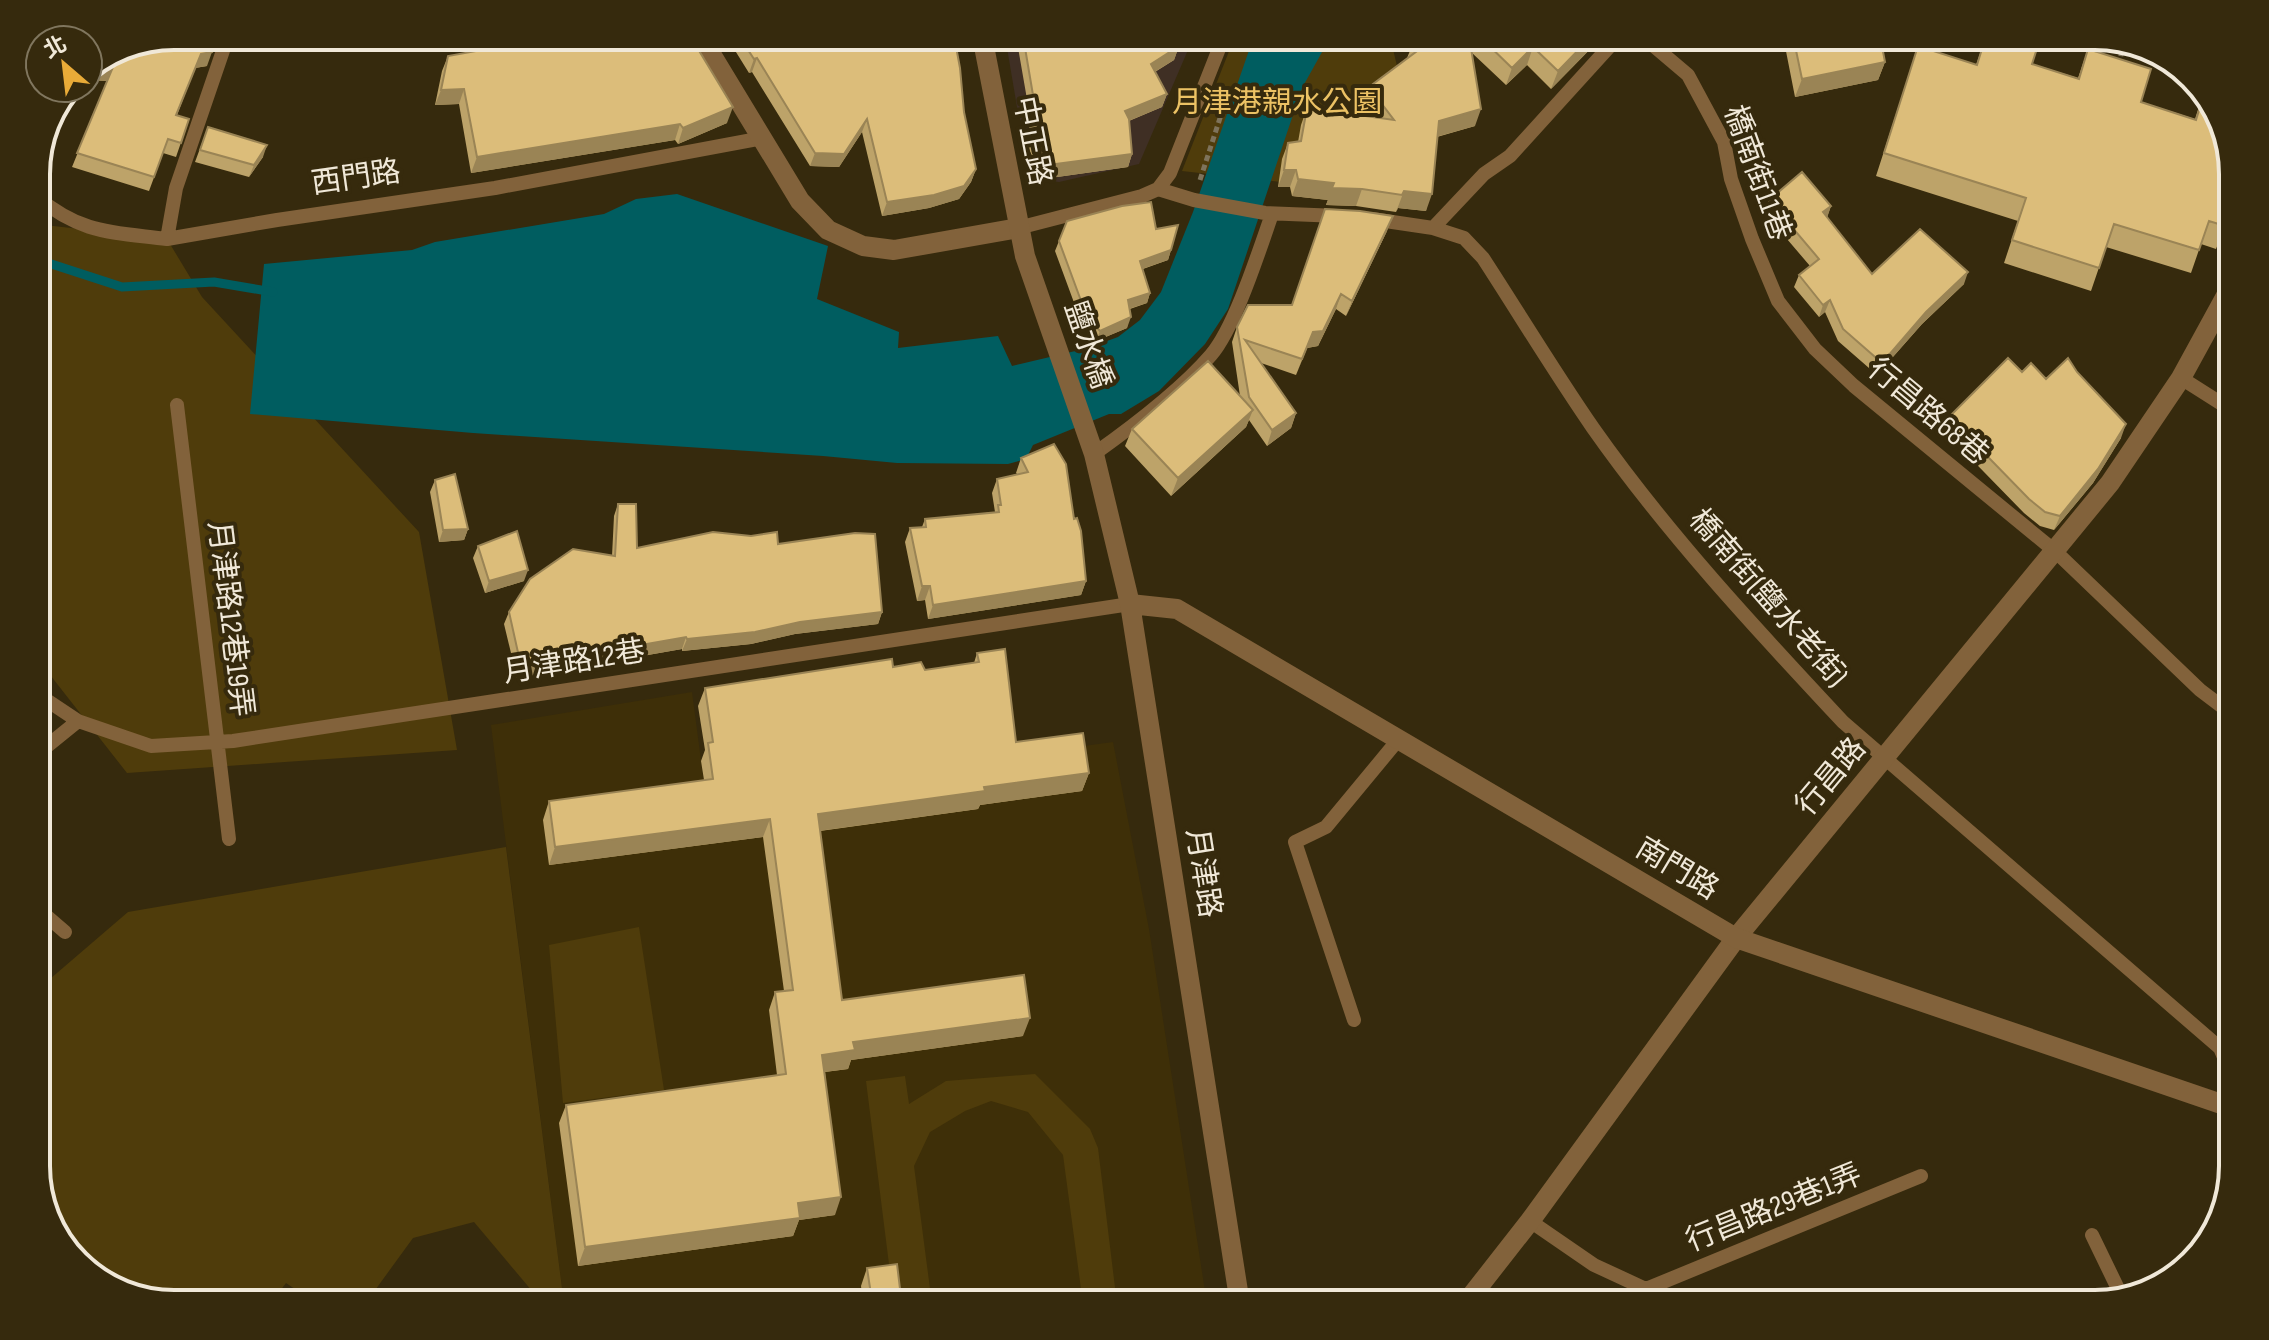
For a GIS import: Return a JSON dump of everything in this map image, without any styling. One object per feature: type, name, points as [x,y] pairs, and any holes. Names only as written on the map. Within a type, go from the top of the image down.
[{"type":"street","points":[[709,50],[800,201],[828,230],[863,246],[894,250],[1018,228]]},
{"type":"street","name":"中正路","points":[[985,50],[1025,256]]},
{"type":"street","name":"鹽水橋","points":[[1025,256],[1094,454]]},
{"type":"street","name":"行昌路","points":[[1476,1290],[1530,1221],[1736,938],[2110,483],[2181,378],[2219,309]]},
{"type":"street","name":"月津路","points":[[1094,454],[1130,604],[1238,1290]]},
{"type":"street","name":"南門路","points":[[1130,604],[1177,609],[1736,938],[2219,1103]]},
{"type":"lane","points":[[167,239],[176,188],[223,50]]},
{"type":"lane","points":[[1158,189],[1170,173],[1218,50]]},
{"type":"lane","points":[[1433,228],[1484,174],[1510,156],[1606,50]]},
{"type":"lane","name":"橋南街11巷","points":[[1659,50],[1688,75],[1724,142],[1731,179],[1778,301]]},
{"type":"lane","name":"西門路","points":[[50,208],[89,229],[167,239],[511,185],[763,138]]},
{"type":"lane","points":[[1018,228],[1158,189],[1194,200]]},
{"type":"lane","name":"橋南街(鹽水老街)","points":[[1194,200],[1269,214],[1355,216],[1433,228],[1464,238],[1483,258],[1594,429],[1695,558],[1843,722],[2219,1047]]},
{"type":"lane","points":[[1094,454],[1139,422],[1213,353],[1239,299],[1269,214]]},
{"type":"lane","name":"行昌路68巷","points":[[1778,301],[1815,349],[1854,386],[2056,552],[2200,690],[2219,704]]},
{"type":"lane","points":[[2181,378],[2219,402]]},
{"type":"lane","name":"月津路12巷19弄","points":[[177,405],[229,839]]},
{"type":"lane","name":"月津路12巷","points":[[50,702],[78,721],[151,746],[219,742],[1130,604]]},
{"type":"lane","points":[[50,744],[78,721]]},
{"type":"lane","points":[[1354,1020],[1295,842],[1326,827],[1398,740]]},
{"type":"lane","points":[[50,919],[65,932]]},
{"type":"lane","name":"行昌路29巷1弄","points":[[1646,1289],[1921,1176]]},
{"type":"lane","points":[[1530,1221],[1594,1265],[1646,1289]]},
{"type":"lane","points":[[2092,1235],[2118,1288]]},
{"type":"path","points":[[2118,70],[2121,53]]},
{"type":"path","points":[[1194,200],[1232,81]]},
{"type":"shaded area","points":[[1007,50],[1188,50],[1139,164],[1059,182],[1041,179],[1018,113]]},
{"type":"shaded area","points":[[692,692],[706,798],[1113,742],[1149,929],[1205,1290],[562,1290],[491,725]]},
{"type":"green space","name":"月津港親水公園","points":[[1230,50],[1393,50],[1397,66],[1348,100],[1309,185],[1182,171]]},
{"type":"green space","points":[[50,226],[167,239],[202,297],[419,532],[457,750],[127,773],[50,675]]},
{"type":"green space","points":[[506,847],[562,1290],[531,1290],[474,1222],[413,1238],[375,1290],[296,1290],[286,1283],[281,1290],[158,1289],[127,1281],[86,1254],[67,1228],[52,1190],[50,979],[128,912]]},
{"type":"green space","points":[[639,927],[664,1090],[563,1103],[549,945]]},
{"type":"green space","points":[[1035,1074],[1090,1129],[1098,1148],[1115,1290],[1081,1290],[1063,1155],[1028,1112],[991,1101],[965,1111],[930,1132],[914,1166],[930,1290],[892,1290],[866,1081],[905,1076],[909,1104],[946,1081]]},
{"type":"water","points":[[1249,50],[1323,50],[1302,88],[1228,309],[1205,344],[1159,391],[1121,414],[1109,414],[1033,445],[1026,459],[1008,464],[897,463],[250,414],[264,264],[412,250],[435,242],[604,214],[636,199],[677,194],[828,246],[817,299],[899,332],[898,348],[998,336],[1012,366],[1088,348],[1118,337],[1140,320],[1161,292],[1193,212]]},
{"type":"building","points":[[213,50],[201,54],[176,115],[189,119],[181,143],[168,139],[154,177],[77,153],[98,104],[104,104],[104,88],[112,67],[134,57],[150,52]]},
{"type":"building","points":[[482,50],[699,50],[733,107],[683,128],[680,124],[477,157],[464,89],[441,90],[448,56]]},
{"type":"building","points":[[748,50],[957,50],[964,112],[976,169],[964,186],[934,195],[887,202],[867,119],[844,154],[815,153],[757,58],[754,59]]},
{"type":"building","points":[[1025,50],[1173,50],[1151,64],[1167,94],[1125,111],[1129,119],[1132,154],[1048,165],[1033,134],[1038,132]]},
{"type":"building","points":[[1471,50],[1481,109],[1439,121],[1432,194],[1404,191],[1402,195],[1332,188],[1334,183],[1298,179],[1296,170],[1284,170],[1288,143],[1301,141],[1307,108],[1394,120],[1369,87],[1417,51]]},
{"type":"building","points":[[1493,50],[1530,50],[1512,68]]},
{"type":"building","points":[[1536,50],[1578,50],[1558,71]]},
{"type":"building","points":[[1796,50],[1883,50],[1885,62],[1802,79]]},
{"type":"building","points":[[1917,50],[1930,50],[1977,65],[1982,50],[2036,50],[2032,64],[2079,79],[2088,50],[2091,50],[2151,69],[2141,102],[2196,120],[2200,108],[2206,119],[2219,166],[2219,224],[2209,221],[2199,250],[2114,224],[2099,268],[2012,240],[2026,198],[1884,153]]},
{"type":"building","points":[[208,127],[267,145],[254,165],[200,150]]},
{"type":"building","points":[[1802,172],[1831,206],[1823,212],[1872,274],[1920,229],[1968,272],[1926,312],[1882,363],[1843,329],[1830,300],[1823,305],[1799,275],[1819,259],[1769,200]]},
{"type":"building","points":[[1151,202],[1156,229],[1178,225],[1171,250],[1140,261],[1150,293],[1128,300],[1131,317],[1100,331],[1087,317],[1059,241],[1067,221],[1122,206]]},
{"type":"building","points":[[1325,209],[1393,216],[1352,301],[1341,294],[1323,331],[1313,332],[1302,359],[1245,340],[1296,413],[1272,430],[1249,397],[1237,327],[1248,305],[1292,305]]},
{"type":"building","points":[[2008,358],[2022,372],[2031,363],[2046,379],[2068,358],[2077,372],[2126,424],[2098,469],[2060,516],[2045,512],[2029,499],[1949,417]]},
{"type":"building","points":[[1208,361],[1253,410],[1178,478],[1132,429]]},
{"type":"building","points":[[1054,444],[1066,464],[1074,519],[1077,518],[1081,531],[1086,581],[933,605],[930,586],[922,586],[910,528],[926,527],[925,519],[999,512],[998,505],[1001,505],[997,479],[1028,472],[1021,458]]},
{"type":"building","points":[[455,474],[468,529],[443,530],[435,480]]},
{"type":"building","points":[[618,504],[636,504],[637,548],[713,532],[751,536],[777,532],[778,544],[855,533],[875,534],[882,612],[800,622],[755,632],[686,637],[521,666],[509,612],[530,579],[573,549],[615,556]]},
{"type":"building","points":[[517,531],[528,570],[489,581],[478,546]]},
{"type":"building","points":[[1005,649],[1016,742],[1083,733],[1089,773],[818,814],[842,1000],[1024,975],[1030,1018],[853,1042],[855,1050],[822,1055],[841,1197],[798,1203],[800,1218],[585,1247],[566,1105],[786,1074],[775,992],[793,990],[770,819],[555,847],[549,801],[713,779],[708,743],[713,742],[705,688],[892,659],[893,667],[921,662],[925,670],[979,662],[977,653]]},
{"type":"building","points":[[897,1264],[900,1290],[870,1290],[867,1268]]},
{"type":"waterway","points":[[50,264],[122,287],[214,282],[273,292]]}]
